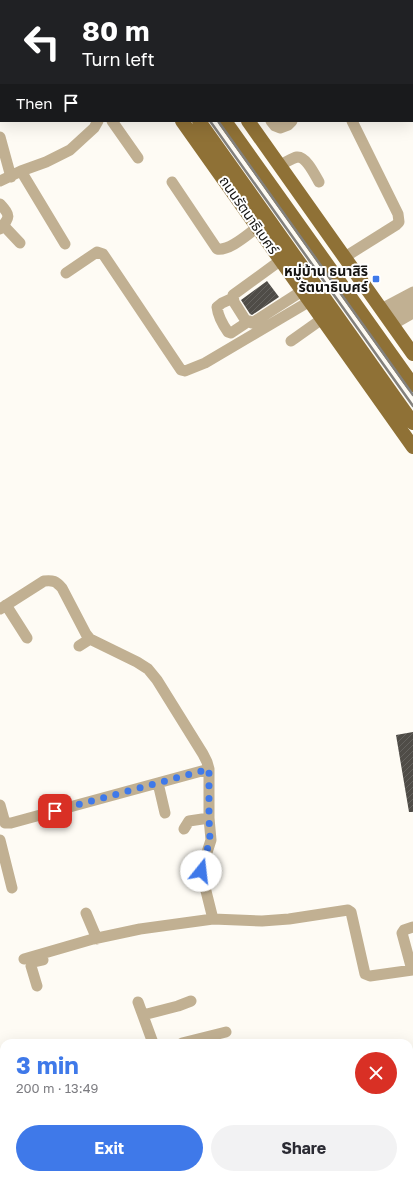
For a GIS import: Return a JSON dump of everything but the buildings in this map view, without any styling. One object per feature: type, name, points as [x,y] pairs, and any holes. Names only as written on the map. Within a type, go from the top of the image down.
[{"type":"main road","name":"ถนนรัตนาธิเบศร์","points":[[183,122],[413,447]]},
{"type":"main road","name":"ถนนรัตนาธิเบศร์","points":[[200,122],[413,423]]},
{"type":"main road","points":[[226,122],[413,384]]},
{"type":"main road","points":[[249,122],[413,354]]},
{"type":"main road","points":[[296,188],[413,384]]},
{"type":"main road","points":[[245,210],[399,404]]},
{"type":"street","points":[[0,137],[5,179],[70,150],[94,128],[97,122]]},
{"type":"street","points":[[113,122],[138,158]]},
{"type":"street","points":[[272,122],[275,126],[280,128],[291,122]]},
{"type":"street","points":[[345,257],[399,222],[398,214],[352,122]]},
{"type":"street","points":[[280,166],[296,157],[301,157],[306,160],[319,182]]},
{"type":"street","points":[[20,171],[64,244]]},
{"type":"street","points":[[172,182],[217,249],[220,250],[229,247],[258,227]]},
{"type":"street","points":[[0,204],[7,212],[9,217],[2,227],[20,243]]},
{"type":"street","points":[[66,273],[97,252],[103,254],[182,370],[185,371],[205,363],[306,296]]},
{"type":"street","points":[[281,260],[233,295],[233,298],[217,307],[217,311],[228,332],[231,333],[249,322],[252,323],[306,296]]},
{"type":"street","points":[[387,317],[413,292]]},
{"type":"street","points":[[233,298],[246,320],[249,322]]},
{"type":"street","points":[[387,317],[413,302]]},
{"type":"street","points":[[387,317],[412,315]]},
{"type":"street","points":[[291,341],[322,319]]},
{"type":"street","points":[[27,638],[3,607],[44,581],[51,580],[56,582],[62,588],[90,639],[148,669],[158,680],[203,754],[209,769],[210,840],[201,871],[213,919]]},
{"type":"street","points":[[78,646],[90,639]]},
{"type":"street","points":[[0,805],[3,824],[209,769]]},
{"type":"street","points":[[158,783],[165,813]]},
{"type":"street","points":[[184,829],[189,821],[209,818]]},
{"type":"street","points":[[0,840],[12,888]]},
{"type":"street","points":[[24,959],[95,939],[140,929],[213,919],[262,921],[289,919],[348,910],[350,912],[365,974],[370,976],[413,970],[402,933],[404,930],[413,927]]},
{"type":"street","points":[[86,913],[95,939]]},
{"type":"street","points":[[37,986],[30,966],[32,964],[81,947],[91,943],[95,939]]},
{"type":"street","points":[[143,1015],[191,1001]]},
{"type":"street","points":[[138,1002],[152,1039]]},
{"type":"street","points":[[198,1039],[226,1032]]},
{"type":"railway","points":[[211,122],[413,406]]},
{"type":"railway","points":[[219,122],[413,395]]},
{"type":"place","name":"หมู่บ้าน ธนาสิริ รัตนาธิเบศร์","points":[[376,279]]},
{"type":"route","points":[[55,811],[209,769],[208,804],[211,835],[201,871]]}]
